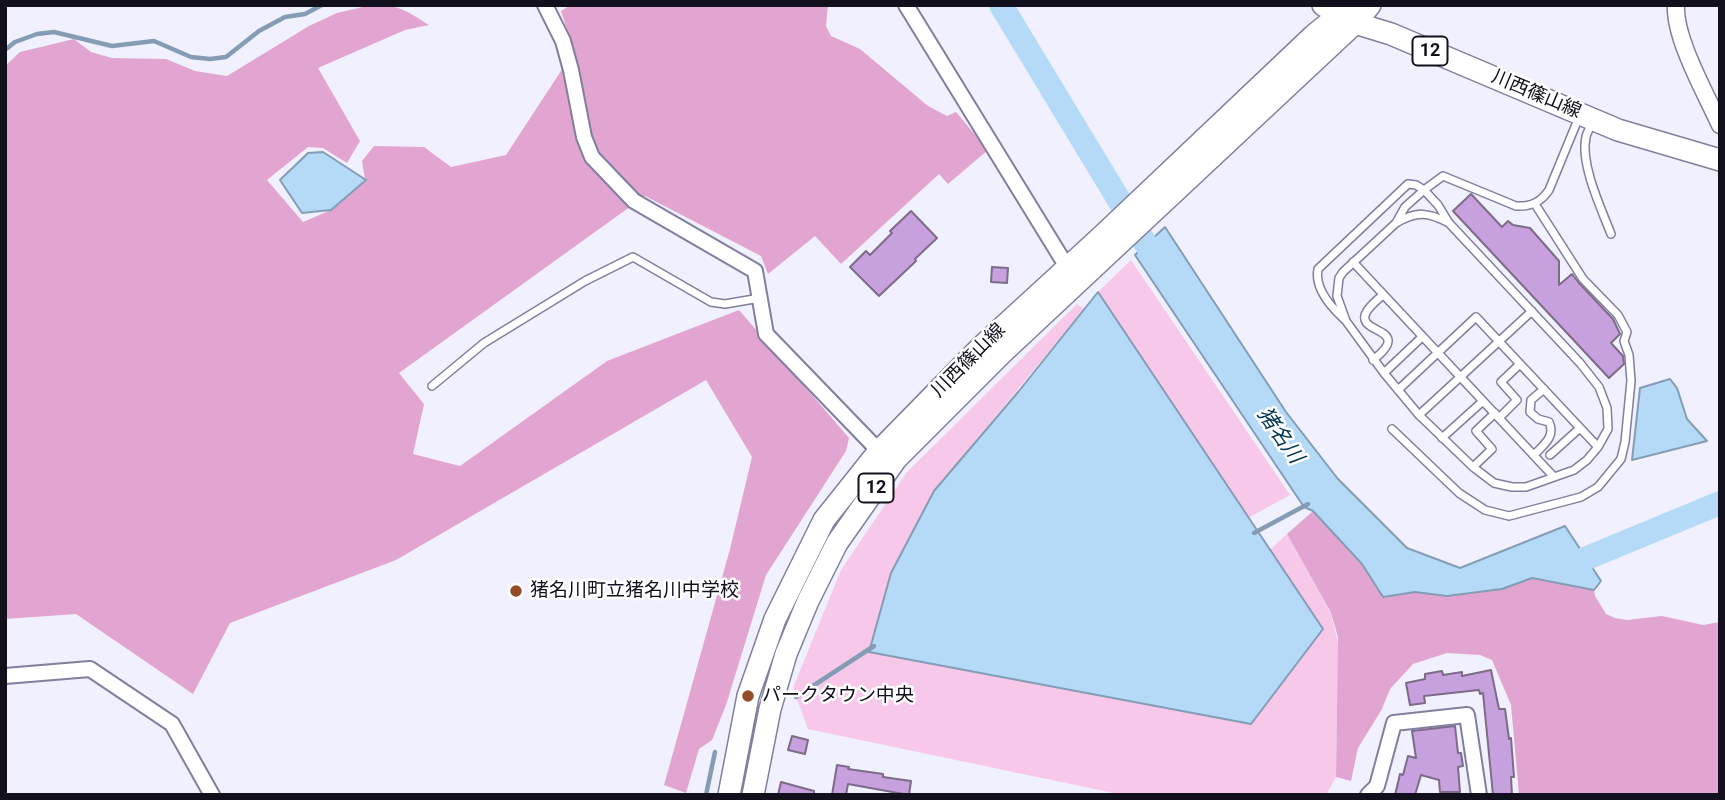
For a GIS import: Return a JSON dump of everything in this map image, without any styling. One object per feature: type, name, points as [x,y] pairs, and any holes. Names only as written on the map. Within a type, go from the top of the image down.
[{"type":"main road","points":[[1341,12],[1370,5]]},
{"type":"main road","name":"川西篠山線","points":[[753,795],[769,709],[786,654],[808,601],[837,543],[896,459],[1002,354],[1107,244],[1341,12],[1618,130],[1720,160]]},
{"type":"main road","name":"川西篠山線","points":[[729,795],[748,696],[775,619],[824,520],[879,451],[982,346],[1067,267],[1107,244]]},
{"type":"street","points":[[545,5],[564,41],[584,137],[592,157],[634,201],[755,271],[766,334],[879,451]]},
{"type":"street","points":[[906,5],[1067,267]]},
{"type":"street","points":[[1676,5],[1675,17],[1688,56],[1720,125]]},
{"type":"street","points":[[5,676],[90,669],[172,724],[212,795]]},
{"type":"street","points":[[1368,795],[1377,786],[1394,723],[1467,715],[1479,795]]},
{"type":"lane","points":[[1346,321],[1337,296],[1339,278],[1396,223],[1405,207],[1424,190],[1443,176],[1516,206],[1535,204],[1549,190],[1587,116]]},
{"type":"lane","points":[[1587,116],[1585,154],[1592,184],[1611,234]]},
{"type":"lane","points":[[1408,184],[1424,190],[1438,205],[1449,223],[1580,363],[1599,387],[1607,408],[1608,429],[1598,447],[1574,470],[1526,487],[1512,487],[1494,482],[1473,467],[1419,415],[1373,360],[1320,288],[1316,278],[1318,269],[1393,198],[1408,184]]},
{"type":"lane","points":[[1393,198],[1404,198],[1411,202]]},
{"type":"lane","points":[[1392,429],[1459,493],[1485,510],[1510,516],[1581,497],[1598,487],[1621,460],[1631,381],[1629,355],[1624,341],[1627,332],[1618,315],[1583,279],[1535,204]]},
{"type":"lane","points":[[1396,223],[1415,215],[1426,214],[1449,223]]},
{"type":"lane","points":[[432,386],[484,343],[585,281],[633,257],[711,302],[725,304],[760,298]]},
{"type":"lane","points":[[1353,262],[1554,477]]},
{"type":"lane","points":[[1373,360],[1384,352],[1388,337],[1384,332],[1367,324],[1365,318],[1366,312],[1383,295]]},
{"type":"lane","points":[[1419,415],[1532,311]]},
{"type":"lane","points":[[1398,390],[1476,317],[1598,447]]},
{"type":"lane","points":[[1384,373],[1422,337]]},
{"type":"lane","points":[[1473,467],[1492,449],[1476,431],[1517,400],[1501,382],[1520,364]]},
{"type":"lane","points":[[1534,455],[1552,435],[1549,422],[1538,419],[1530,412],[1531,400],[1544,389]]},
{"type":"lane","points":[[1442,438],[1483,401]]},
{"type":"lane","points":[[1550,455],[1580,428]]},
{"type":"shaded area","points":[[371,5],[402,9],[429,25],[405,30],[318,68],[360,141],[347,163],[323,148],[308,147],[267,180],[303,222],[331,210],[365,180],[362,161],[374,146],[424,147],[451,167],[506,155],[574,51],[561,11],[571,5],[828,5],[826,26],[831,36],[860,49],[928,106],[947,116],[956,112],[988,150],[948,184],[939,174],[841,264],[815,236],[768,274],[761,256],[645,196],[399,373],[424,404],[413,454],[460,466],[607,361],[739,310],[849,438],[846,451],[766,575],[726,705],[712,740],[699,749],[686,793],[664,785],[730,549],[752,457],[706,380],[396,560],[230,623],[193,694],[76,614],[5,619],[5,66],[20,52],[74,39],[91,52],[112,58],[166,59],[195,71],[227,76],[309,26],[337,13]]},
{"type":"shaded area","points":[[1131,260],[1290,495],[1248,518],[1098,292]]},
{"type":"shaded area","points":[[1077,304],[1084,309],[934,491],[1323,629],[1270,550],[1287,534],[1331,614],[1338,643],[1336,777],[1326,795],[1123,795],[808,729],[793,688],[841,570],[907,472]]},
{"type":"shaded area","points":[[1313,511],[1362,564],[1383,597],[1415,592],[1447,596],[1502,589],[1532,578],[1594,590],[1606,614],[1615,618],[1627,620],[1662,616],[1703,625],[1720,622],[1720,795],[1519,795],[1511,705],[1492,660],[1480,655],[1447,653],[1413,664],[1390,689],[1382,709],[1358,748],[1351,781],[1336,777],[1338,637],[1331,613],[1287,534]]},
{"type":"water","points":[[323,152],[366,180],[331,210],[302,213],[280,180],[308,153]]},
{"type":"water","points":[[1165,227],[1286,412],[1338,479],[1407,548],[1460,568],[1565,526],[1601,581],[1594,590],[1532,578],[1502,589],[1447,596],[1415,592],[1383,597],[1362,564],[1313,511],[1304,507],[1135,255]]},
{"type":"water","points":[[1098,292],[1323,629],[1251,724],[869,652],[891,573],[934,491]]},
{"type":"water","points":[[1670,379],[1677,388],[1687,419],[1707,441],[1632,460],[1640,388]]},
{"type":"building","points":[[1471,194],[1502,227],[1508,221],[1513,225],[1530,228],[1559,261],[1559,285],[1572,274],[1613,319],[1620,334],[1611,343],[1623,356],[1624,364],[1609,378],[1453,211]]},
{"type":"building","points":[[911,211],[937,238],[879,296],[850,267],[866,251],[870,255]]},
{"type":"building","points":[[992,267],[1008,268],[1007,283],[991,282]]},
{"type":"building","points":[[1491,670],[1499,709],[1505,709],[1509,739],[1511,738],[1514,777],[1511,777],[1512,795],[1493,795],[1483,693],[1480,694],[1479,690],[1424,696],[1425,703],[1410,705],[1406,683],[1425,679],[1425,674],[1442,671],[1443,675],[1462,672],[1462,676]]},
{"type":"building","points":[[1455,726],[1458,753],[1461,753],[1463,766],[1458,767],[1460,792],[1440,792],[1439,780],[1421,775],[1415,795],[1395,795],[1408,756],[1416,758],[1412,731]]},
{"type":"building","points":[[792,736],[808,740],[805,754],[788,750]]},
{"type":"building","points":[[837,765],[911,781],[909,795],[848,784],[846,795],[832,795]]},
{"type":"building","points":[[781,782],[814,791],[814,795],[778,795]]},
{"type":"waterway","points":[[5,50],[15,42],[37,34],[54,32],[112,46],[154,41],[191,57],[226,57],[259,31],[285,17],[305,14],[322,5]]},
{"type":"waterway","name":"猪名川","points":[[1001,5],[1166,273]]},
{"type":"waterway","name":"猪名川","points":[[1557,567],[1570,565],[1720,503]]},
{"type":"waterway","points":[[1254,533],[1308,504]]},
{"type":"waterway","points":[[796,697],[874,646]]},
{"type":"waterway","points":[[706,795],[715,752]]},
{"type":"place","name":"猪名川町立猪名川中学校","points":[[516,591]]},
{"type":"place","name":"パークタウン中央","points":[[748,696]]}]
